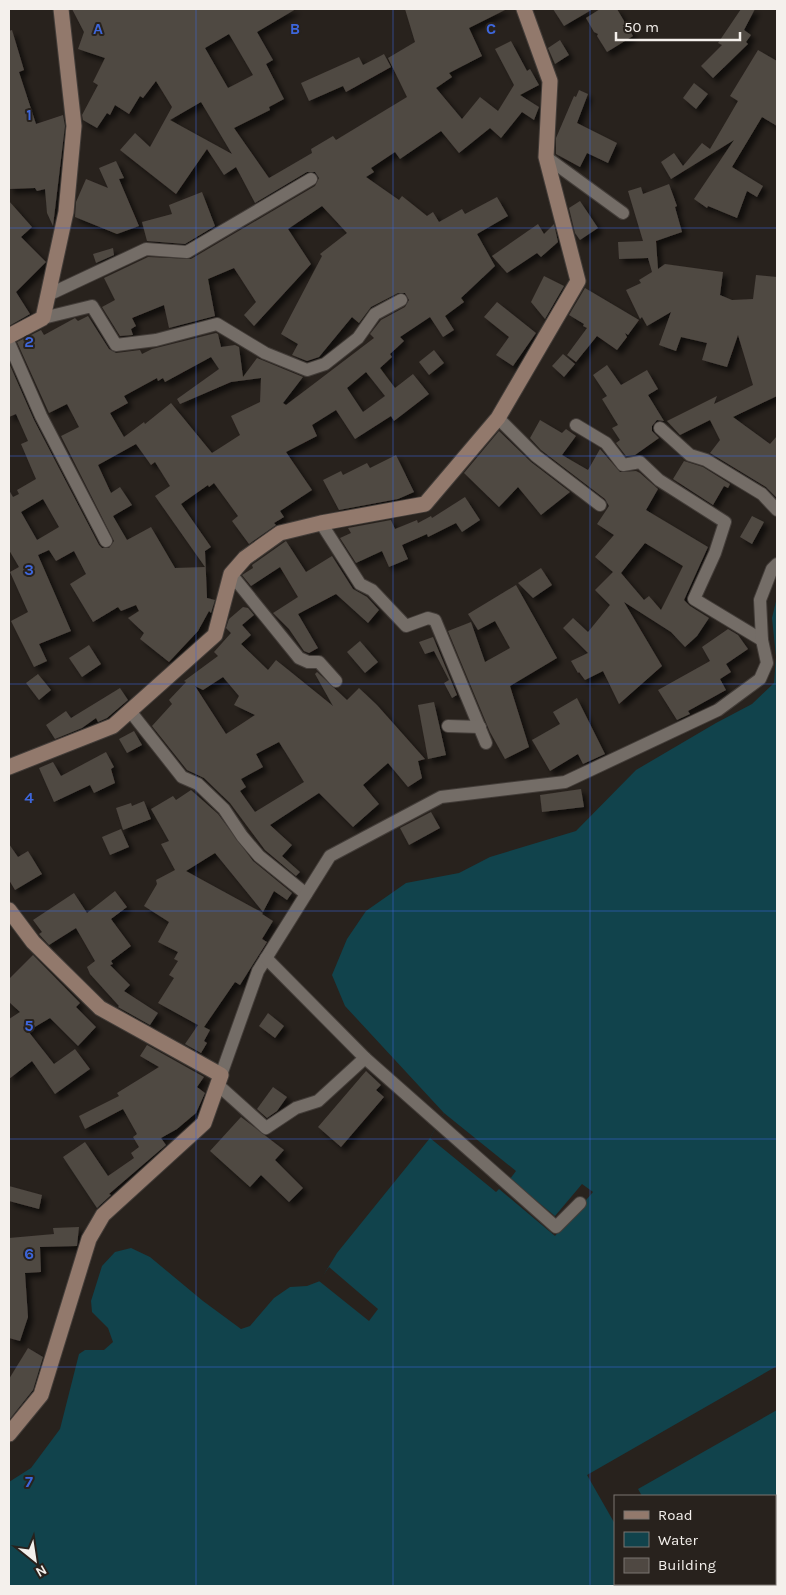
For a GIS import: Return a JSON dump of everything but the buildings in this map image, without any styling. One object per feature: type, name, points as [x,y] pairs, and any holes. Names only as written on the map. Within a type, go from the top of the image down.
[{"type":"street","points":[[43,318],[66,212],[74,126],[61,9]]},
{"type":"street","points":[[9,767],[113,726],[215,635],[231,574],[245,558],[280,533],[321,523],[425,504],[498,418],[578,281],[546,157],[550,81],[524,9]]},
{"type":"street","points":[[546,157],[623,213]]},
{"type":"street","points":[[48,296],[146,249],[187,252],[311,179]]},
{"type":"street","points":[[9,336],[43,318],[92,306],[116,345],[156,340],[216,324],[265,353],[307,370],[325,364],[358,338],[375,314],[402,300]]},
{"type":"street","points":[[9,343],[41,416],[106,541]]},
{"type":"street","points":[[498,418],[536,456],[600,505]]},
{"type":"street","points":[[576,425],[606,443],[623,466],[640,462],[659,480],[725,522],[715,553],[694,599],[762,640]]},
{"type":"street","points":[[660,428],[690,455],[706,460],[762,494],[777,510]]},
{"type":"street","points":[[321,523],[360,584],[372,590],[406,626],[428,618],[435,620],[486,743]]},
{"type":"street","points":[[9,1434],[41,1395],[89,1240],[102,1215],[204,1123],[258,971],[330,856],[441,797],[565,782],[718,710],[760,680],[767,663],[762,640],[760,600],[772,569],[777,564]]},
{"type":"street","points":[[231,574],[299,658],[308,662],[319,662],[336,681]]},
{"type":"street","points":[[130,711],[182,777],[198,784],[224,809],[259,856],[306,894]]},
{"type":"street","points":[[448,726],[480,727]]},
{"type":"street","points":[[9,910],[33,942],[100,1008],[219,1080],[266,1128],[296,1108],[318,1101],[366,1058]]},
{"type":"street","points":[[266,958],[366,1058],[556,1227],[580,1203]]},
{"type":"water","points":[[777,597],[777,1586],[9,1586],[9,1482],[31,1468],[60,1429],[79,1354],[85,1350],[104,1350],[113,1342],[108,1328],[92,1312],[91,1301],[102,1266],[115,1252],[131,1248],[150,1257],[203,1301],[241,1329],[250,1326],[274,1298],[290,1287],[307,1286],[320,1281],[337,1253],[430,1138],[444,1113],[345,1006],[332,975],[347,939],[366,911],[406,883],[459,873],[490,857],[576,831],[636,770],[752,704],[774,683],[776,657],[772,618]]},
{"type":"pier","points":[[444,1113],[516,1171],[510,1179],[555,1216],[582,1184],[593,1192],[555,1236],[499,1189],[496,1192],[430,1138]]},
{"type":"pier","points":[[329,1267],[378,1309],[369,1321],[319,1281]]},
{"type":"pier","points":[[777,1366],[777,1410],[638,1489],[641,1495],[614,1495],[614,1522],[587,1475]]}]
